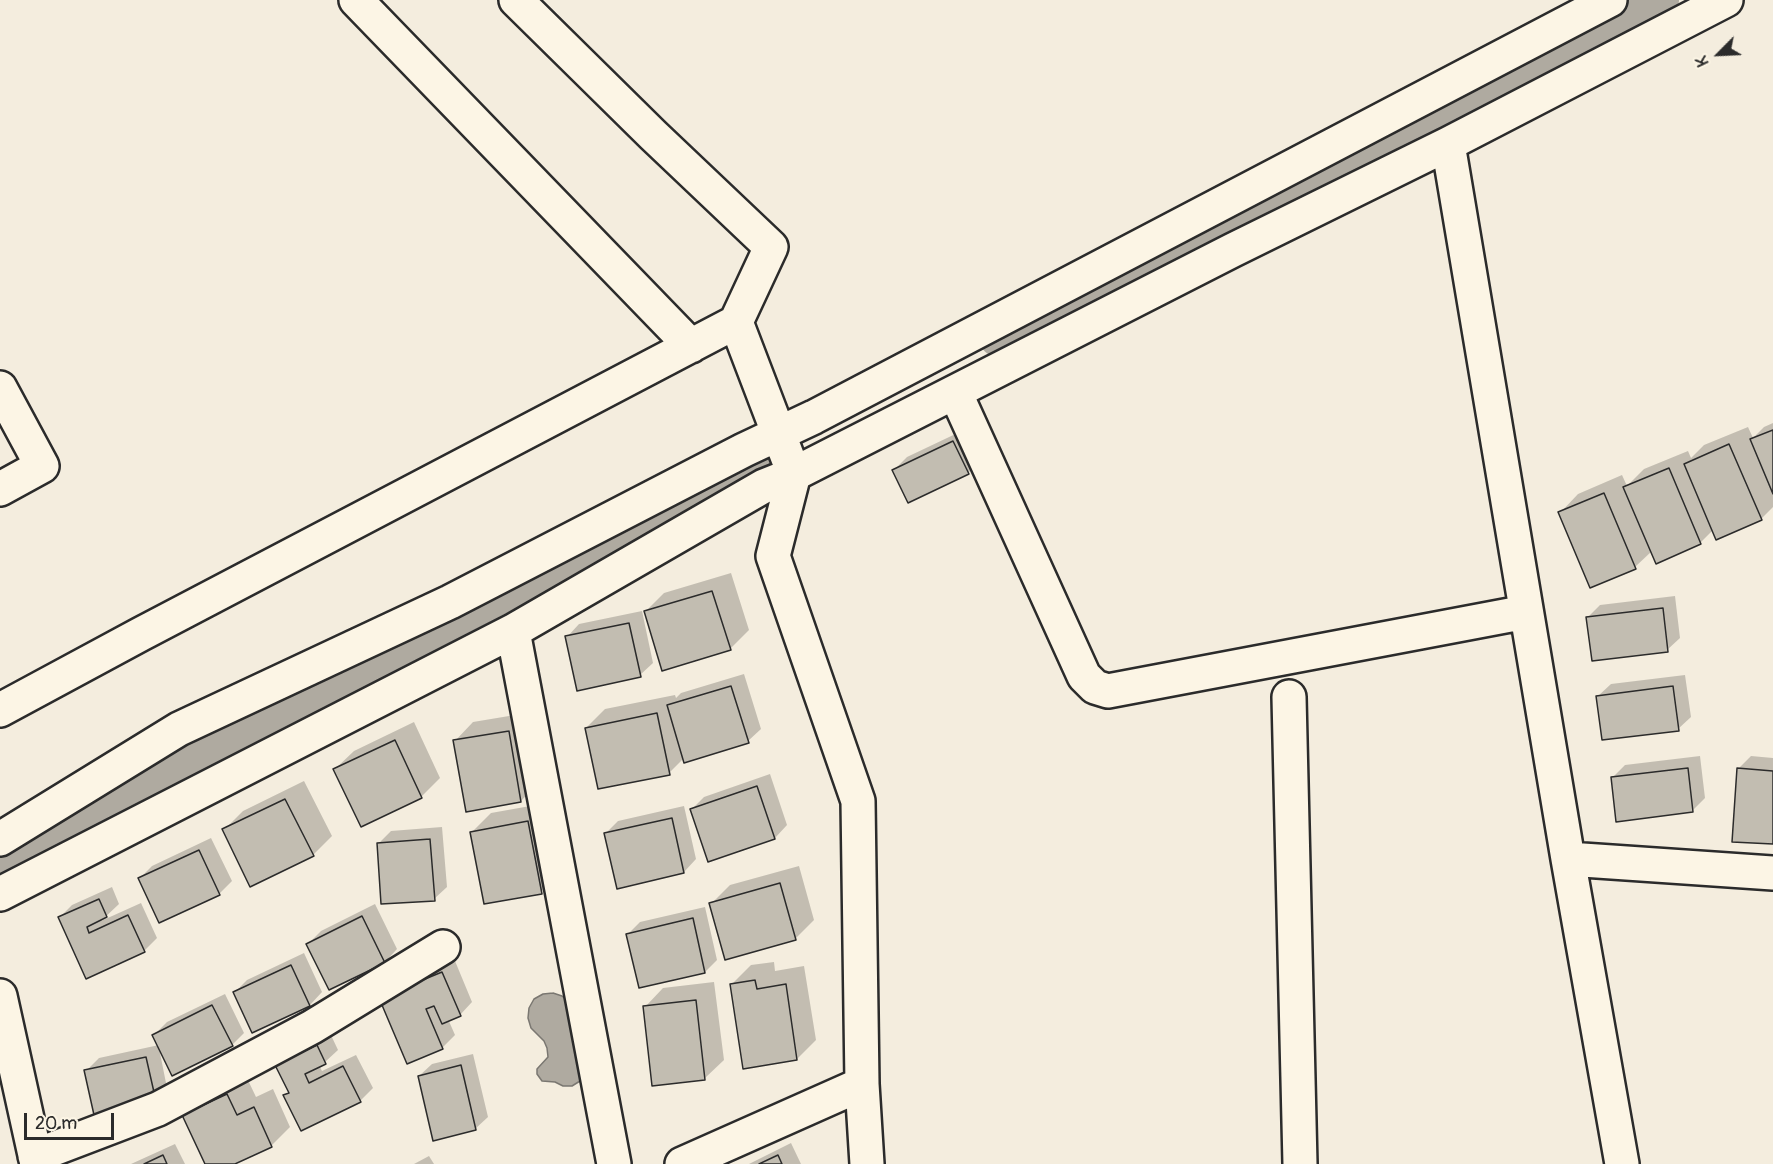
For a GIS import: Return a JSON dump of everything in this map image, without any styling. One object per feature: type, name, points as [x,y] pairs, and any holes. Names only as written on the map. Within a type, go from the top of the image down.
[{"type":"street","points":[[356,0],[691,346]]},
{"type":"street","points":[[0,710],[736,322],[771,247],[652,135],[516,0]]},
{"type":"street","points":[[0,839],[179,729],[450,602],[778,433],[814,417],[1610,0]]},
{"type":"street","points":[[0,894],[513,630],[764,486],[794,474],[1244,244],[1448,144],[1726,0]]},
{"type":"street","points":[[1448,144],[1568,859],[1622,1164]]},
{"type":"street","points":[[736,322],[794,474],[773,556],[858,801],[862,1084],[867,1164]]},
{"type":"street","points":[[0,388],[42,466],[0,489]]},
{"type":"street","points":[[955,392],[1084,675],[1095,687],[1108,691],[1526,612]]},
{"type":"street","points":[[513,630],[614,1164]]},
{"type":"street","points":[[1289,697],[1300,1164]]},
{"type":"street","points":[[1568,859],[1773,873]]},
{"type":"street","points":[[0,996],[36,1160],[158,1109],[312,1027],[443,947]]},
{"type":"street","points":[[682,1164],[862,1084]]},
{"type":"shaded area","points":[[553,993],[562,996],[570,1003],[573,1043],[585,1056],[586,1074],[572,1086],[542,1081],[537,1074],[537,1069],[548,1057],[547,1048],[544,1041],[531,1028],[528,1018],[529,1008],[534,999],[543,994]]},
{"type":"building","points":[[1773,430],[1773,494],[1750,439]]},
{"type":"building","points":[[953,441],[969,474],[908,503],[892,470]]},
{"type":"building","points":[[1729,444],[1762,520],[1716,540],[1684,464]]},
{"type":"building","points":[[1669,468],[1701,544],[1656,564],[1623,487]]},
{"type":"building","points":[[1604,493],[1636,569],[1590,588],[1558,512]]},
{"type":"building","points":[[712,591],[731,650],[662,671],[644,611]]},
{"type":"building","points":[[1663,608],[1668,652],[1592,661],[1586,617]]},
{"type":"building","points":[[629,623],[641,677],[577,691],[565,636]]},
{"type":"building","points":[[731,686],[749,743],[684,763],[667,705]]},
{"type":"building","points":[[1673,686],[1679,731],[1602,740],[1596,696]]},
{"type":"building","points":[[657,713],[670,775],[598,789],[585,728]]},
{"type":"building","points":[[509,731],[521,802],[466,812],[453,740]]},
{"type":"building","points":[[395,740],[422,798],[361,827],[333,769]]},
{"type":"building","points":[[1688,768],[1693,812],[1616,822],[1611,777]]},
{"type":"building","points":[[1737,768],[1773,771],[1773,844],[1732,842]]},
{"type":"building","points":[[757,786],[775,839],[708,862],[690,809]]},
{"type":"building","points":[[285,799],[314,856],[250,887],[222,829]]},
{"type":"building","points":[[672,818],[684,873],[617,889],[604,833]]},
{"type":"building","points":[[528,821],[542,894],[484,904],[470,832]]},
{"type":"building","points":[[430,839],[435,901],[381,904],[377,843]]},
{"type":"building","points":[[199,850],[220,895],[159,923],[138,878]]},
{"type":"building","points":[[780,883],[796,940],[725,960],[709,903]]},
{"type":"building","points":[[99,899],[107,917],[87,927],[89,933],[128,915],[145,952],[86,979],[58,917]]},
{"type":"building","points":[[362,916],[385,963],[329,990],[306,944]]},
{"type":"building","points":[[693,918],[705,973],[639,988],[626,934]]},
{"type":"building","points":[[291,965],[310,1006],[252,1033],[233,992]]},
{"type":"building","points":[[442,972],[461,1016],[442,1024],[434,1006],[426,1009],[443,1049],[407,1064],[379,998]]},
{"type":"building","points":[[755,980],[757,989],[786,984],[797,1060],[743,1069],[730,984]]},
{"type":"building","points":[[696,1000],[705,1080],[652,1086],[643,1006]]},
{"type":"building","points":[[212,1005],[233,1046],[172,1076],[152,1035]]},
{"type":"building","points":[[317,1045],[326,1064],[305,1074],[309,1083],[343,1066],[361,1102],[301,1131],[283,1095],[289,1093],[275,1065]]},
{"type":"building","points":[[146,1057],[156,1101],[94,1115],[84,1070]]},
{"type":"building","points":[[461,1065],[476,1130],[433,1141],[418,1076]]},
{"type":"building","points":[[227,1094],[237,1115],[254,1107],[272,1147],[235,1164],[205,1164],[182,1115]]},
{"type":"building","points":[[163,1155],[167,1164],[144,1164]]},
{"type":"building","points":[[778,1155],[782,1164],[759,1164]]},
{"type":"waterway","points":[[996,340],[1663,0]]},
{"type":"waterway","points":[[0,869],[154,778],[763,462]]}]
